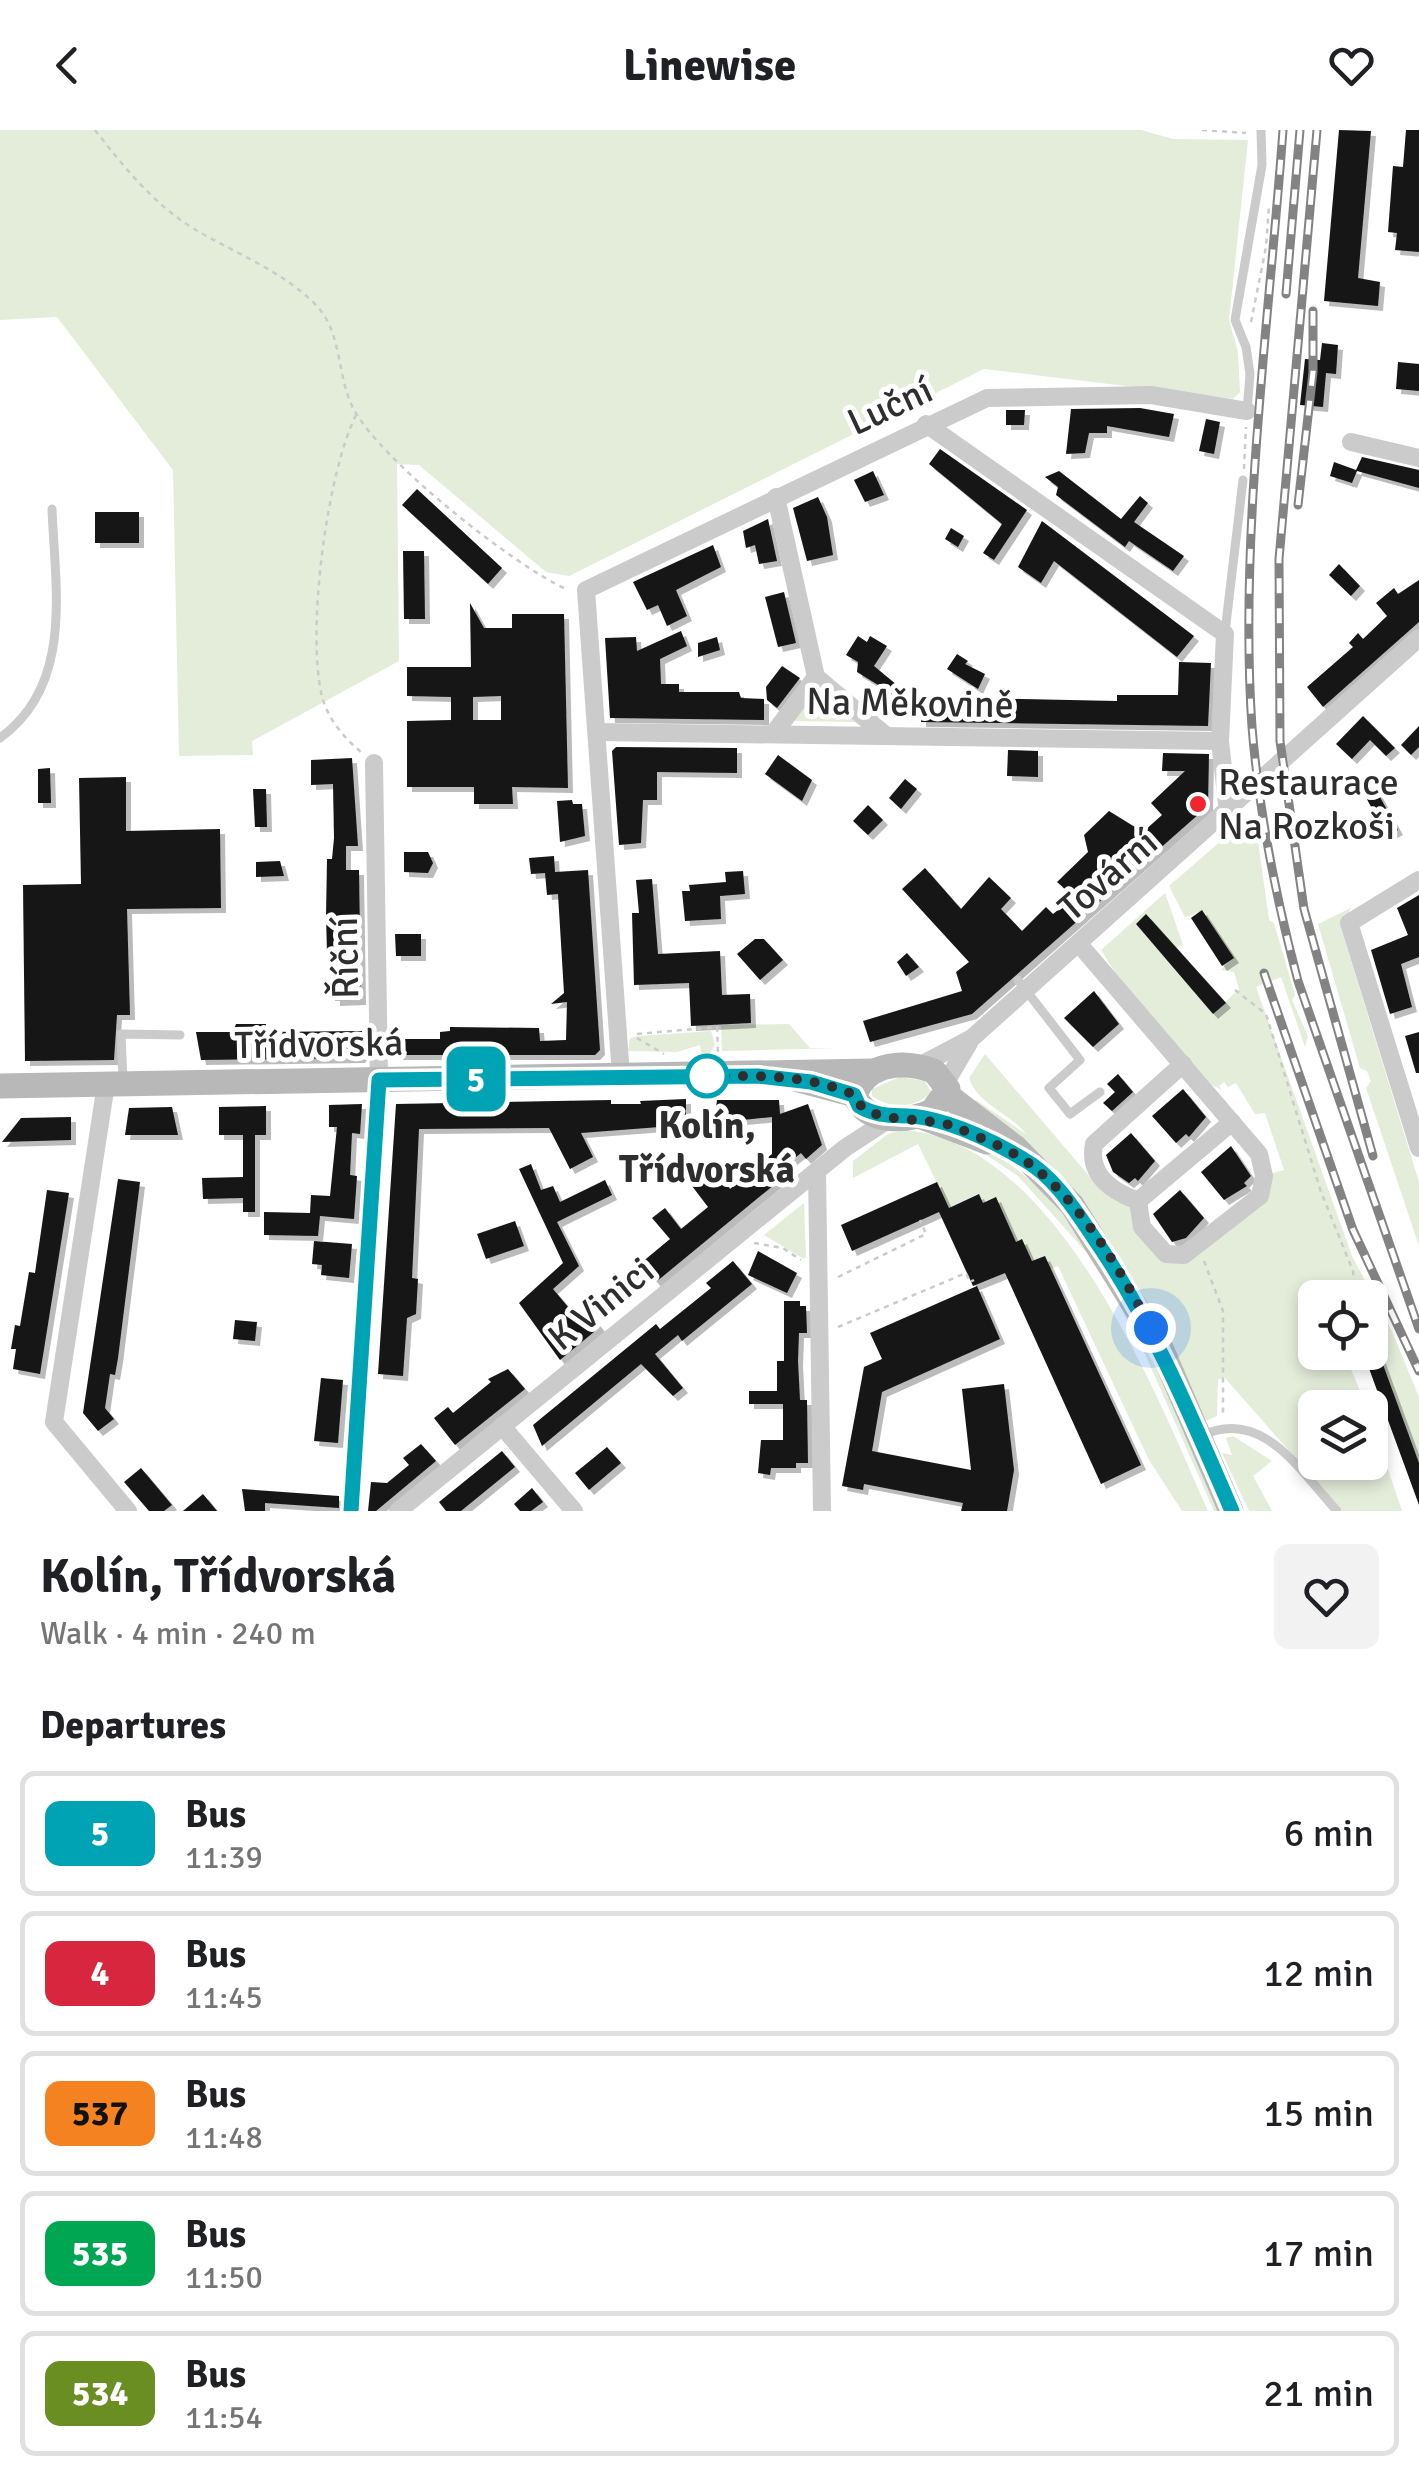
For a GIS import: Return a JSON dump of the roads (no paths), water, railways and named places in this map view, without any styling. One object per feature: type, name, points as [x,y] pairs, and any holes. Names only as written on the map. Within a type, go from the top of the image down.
[{"type":"main road","name":"Třídvorská","points":[[0,1086],[758,1076],[919,1066]]},
{"type":"main road","points":[[919,1066],[1016,1148],[1072,1205],[1161,1348],[1232,1511]]},
{"type":"main road","points":[[857,1100],[873,1071]]},
{"type":"main road","name":"Třídvorská","points":[[758,1076],[829,1086],[891,1118]]},
{"type":"main road","points":[[891,1118],[932,1111],[947,1088]]},
{"type":"main road","points":[[919,1116],[954,1126],[1023,1158]]},
{"type":"street","name":"Luční","points":[[598,732],[586,590],[987,398],[1151,396],[1247,410]]},
{"type":"street","points":[[926,424],[1225,634],[1220,740],[1228,813]]},
{"type":"street","points":[[1351,442],[1419,458]]},
{"type":"street","points":[[776,497],[816,677],[884,734]]},
{"type":"street","name":"Tovární","points":[[947,1088],[972,1038],[1022,985],[1080,944],[1416,647]]},
{"type":"street","points":[[774,733],[816,677]]},
{"type":"street","points":[[598,732],[620,1076]]},
{"type":"street","name":"Na Měkovině","points":[[598,732],[1220,740]]},
{"type":"street","name":"Říční","points":[[351,1511],[379,1080],[374,763]]},
{"type":"street","points":[[1419,880],[1349,924],[1419,1148]]},
{"type":"street","points":[[1080,944],[1259,1154],[1264,1176],[1260,1196],[1184,1256],[1166,1254],[1142,1227],[1138,1201]]},
{"type":"street","name":"Tovární","points":[[919,1066],[972,1038]]},
{"type":"street","points":[[1138,1201],[1099,1178],[1091,1158],[1094,1144],[1182,1064]]},
{"type":"street","points":[[114,1084],[54,1422],[128,1511]]},
{"type":"street","points":[[845,1148],[857,1100]]},
{"type":"street","name":"K Vinici","points":[[398,1511],[845,1148],[891,1118]]},
{"type":"street","points":[[1138,1201],[1232,1122]]},
{"type":"street","points":[[817,1172],[822,1511]]},
{"type":"street","points":[[502,1426],[574,1511]]},
{"type":"lane","points":[[1247,410],[1246,346],[1235,320],[1262,166],[1261,132]]},
{"type":"lane","points":[[1225,634],[1243,480]]},
{"type":"lane","points":[[0,738],[23,722],[57,644],[52,509]]},
{"type":"lane","points":[[1022,985],[1080,1060],[1049,1088],[1070,1114],[1100,1092]]},
{"type":"lane","points":[[114,1084],[121,1034],[180,1035]]},
{"type":"lane","points":[[1199,1436],[1225,1427],[1262,1434],[1337,1511]]},
{"type":"railway","points":[[1283,130],[1252,505],[1249,654],[1255,759],[1269,855],[1298,981],[1419,1329]]},
{"type":"railway","points":[[1286,294],[1300,130]]},
{"type":"railway","points":[[1317,130],[1279,559],[1280,741],[1304,909],[1373,1156]]},
{"type":"railway","points":[[1298,505],[1313,372],[1313,311]]},
{"type":"railway","points":[[1264,973],[1353,1230],[1419,1371]]},
{"type":"place","name":"Restaurace Na Rozkoši","points":[[1198,804]]},
{"type":"place","name":"Kolín, Třídvorská","points":[[707,1076]]}]
